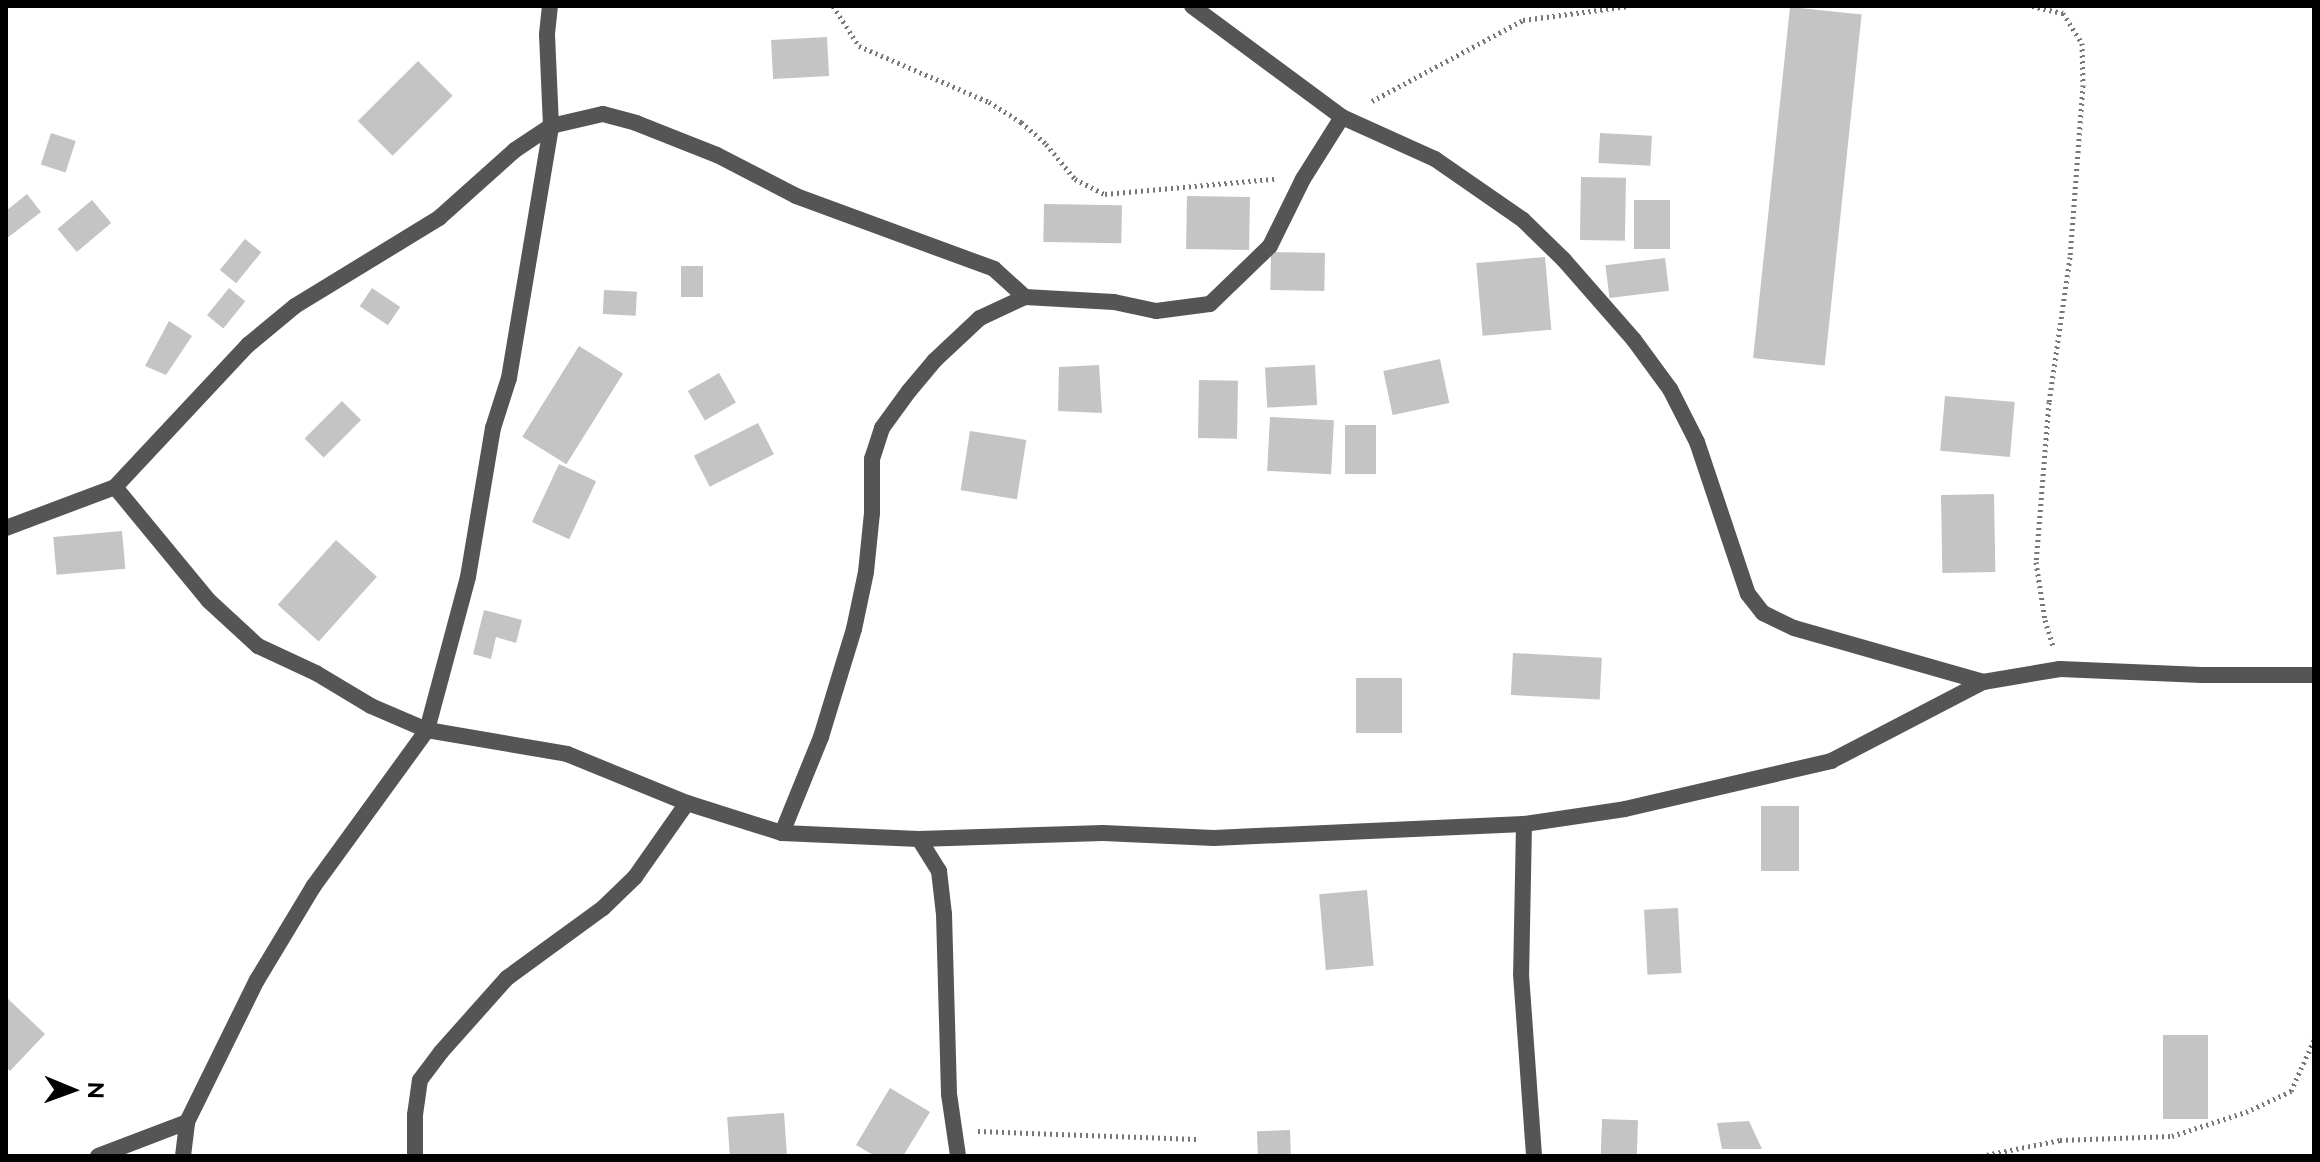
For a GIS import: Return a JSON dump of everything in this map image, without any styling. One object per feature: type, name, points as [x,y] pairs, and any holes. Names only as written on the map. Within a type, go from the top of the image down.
[{"type":"street","points":[[183,1156],[187,1122],[257,980],[313,887],[427,730],[468,577],[493,428],[509,378],[551,126],[547,34],[550,6]]},
{"type":"street","points":[[1192,6],[1342,117],[1435,159],[1523,220],[1634,340],[1670,389],[1697,442],[1748,594],[1763,613],[1794,628],[1983,682]]},
{"type":"street","points":[[6,528],[115,487],[229,366],[295,306],[439,218],[515,150],[551,126],[603,114],[636,123],[717,155],[796,196],[994,269],[1025,297]]},
{"type":"street","points":[[782,833],[821,737],[854,629],[866,572],[872,513],[872,459],[882,428],[934,361],[980,318],[1025,297],[1101,301],[1156,311],[1210,304],[1270,246],[1303,179],[1342,117]]},
{"type":"street","points":[[115,487],[208,600],[258,646],[316,673],[371,706],[427,730],[567,754],[687,803],[782,833],[919,839],[1103,833],[1214,838],[1524,824],[1639,806],[1831,761],[1983,682],[2060,669],[2202,675],[2314,675]]},
{"type":"street","points":[[415,1156],[415,1115],[420,1080],[441,1052],[507,978],[603,908],[635,877],[687,803]]},
{"type":"street","points":[[1524,824],[1521,974],[1534,1156]]},
{"type":"street","points":[[919,839],[939,871],[944,914],[953,1130],[958,1156]]},
{"type":"street","points":[[98,1156],[187,1122]]},
{"type":"path","points":[[833,6],[859,46],[989,102],[1021,122],[1046,144],[1075,179],[1105,194],[1240,180],[1303,179]]},
{"type":"path","points":[[1342,117],[1523,20],[1629,6]]},
{"type":"path","points":[[2032,6],[2063,13],[2082,43],[2083,85],[2070,257],[2049,402],[2036,562],[2045,620],[2060,669]]},
{"type":"path","points":[[1981,1156],[2060,1140],[2172,1136],[2246,1112],[2291,1091],[2314,1040]]},
{"type":"path","points":[[953,1130],[1197,1139]]},
{"type":"building","points":[[1790,7],[1862,15],[1825,366],[1753,358]]},
{"type":"building","points":[[827,37],[829,76],[773,79],[771,40]]},
{"type":"building","points":[[418,61],[453,96],[393,156],[358,121]]},
{"type":"building","points":[[51,133],[76,141],[66,172],[41,164]]},
{"type":"building","points":[[1600,133],[1652,136],[1650,166],[1598,163]]},
{"type":"building","points":[[1581,177],[1626,178],[1625,241],[1580,240]]},
{"type":"building","points":[[27,194],[41,212],[6,239],[6,211]]},
{"type":"building","points":[[1187,196],[1250,197],[1249,250],[1186,249]]},
{"type":"building","points":[[92,200],[111,223],[77,252],[58,229]]},
{"type":"building","points":[[1634,200],[1670,200],[1670,249],[1634,249]]},
{"type":"building","points":[[1044,204],[1122,205],[1121,243],[1043,242]]},
{"type":"building","points":[[245,239],[261,252],[236,283],[220,270]]},
{"type":"building","points":[[1271,252],[1325,253],[1324,291],[1270,290]]},
{"type":"building","points":[[1545,257],[1551,330],[1483,336],[1476,263]]},
{"type":"building","points":[[1665,258],[1669,291],[1609,298],[1605,265]]},
{"type":"building","points":[[681,266],[703,266],[703,297],[681,297]]},
{"type":"building","points":[[229,288],[245,301],[223,328],[207,315]]},
{"type":"building","points":[[372,288],[400,307],[388,325],[360,306]]},
{"type":"building","points":[[604,290],[637,292],[636,316],[603,314]]},
{"type":"building","points":[[169,321],[192,336],[166,375],[145,366]]},
{"type":"building","points":[[579,346],[623,374],[566,464],[522,437]]},
{"type":"building","points":[[1440,359],[1449,403],[1393,415],[1383,371]]},
{"type":"building","points":[[1099,365],[1102,413],[1058,411],[1059,367]]},
{"type":"building","points":[[1315,365],[1317,405],[1267,408],[1265,368]]},
{"type":"building","points":[[719,373],[736,402],[705,420],[688,391]]},
{"type":"building","points":[[1199,380],[1238,381],[1237,439],[1198,438]]},
{"type":"building","points":[[1945,396],[2015,402],[2010,457],[1940,451]]},
{"type":"building","points":[[342,401],[361,420],[324,458],[305,438]]},
{"type":"building","points":[[1270,417],[1334,420],[1331,474],[1267,471]]},
{"type":"building","points":[[758,423],[774,454],[710,487],[694,456]]},
{"type":"building","points":[[1345,425],[1376,425],[1376,474],[1345,474]]},
{"type":"building","points":[[970,431],[1026,440],[1017,499],[961,490]]},
{"type":"building","points":[[559,464],[596,481],[569,539],[532,522]]},
{"type":"building","points":[[1994,494],[1995,572],[1942,573],[1941,495]]},
{"type":"building","points":[[122,531],[125,569],[57,575],[53,537]]},
{"type":"building","points":[[336,540],[377,577],[319,641],[278,605]]},
{"type":"building","points":[[484,610],[522,620],[516,643],[496,637],[491,659],[473,654]]},
{"type":"building","points":[[1513,653],[1602,658],[1600,700],[1511,695]]},
{"type":"building","points":[[1356,678],[1402,678],[1402,733],[1356,733]]},
{"type":"building","points":[[1761,806],[1799,806],[1799,871],[1761,871]]},
{"type":"building","points":[[1367,890],[1374,966],[1326,970],[1319,894]]},
{"type":"building","points":[[1678,908],[1681,973],[1647,975],[1644,910]]},
{"type":"building","points":[[6,997],[45,1034],[10,1071],[6,1067]]},
{"type":"building","points":[[2163,1035],[2208,1035],[2208,1119],[2163,1119]]},
{"type":"building","points":[[890,1088],[930,1112],[903,1156],[875,1156],[856,1145]]},
{"type":"building","points":[[784,1113],[787,1156],[730,1156],[727,1117]]},
{"type":"building","points":[[1602,1119],[1638,1120],[1637,1156],[1601,1156]]},
{"type":"building","points":[[1749,1121],[1762,1149],[1722,1149],[1717,1123]]},
{"type":"building","points":[[1290,1130],[1291,1156],[1258,1156],[1257,1131]]}]
